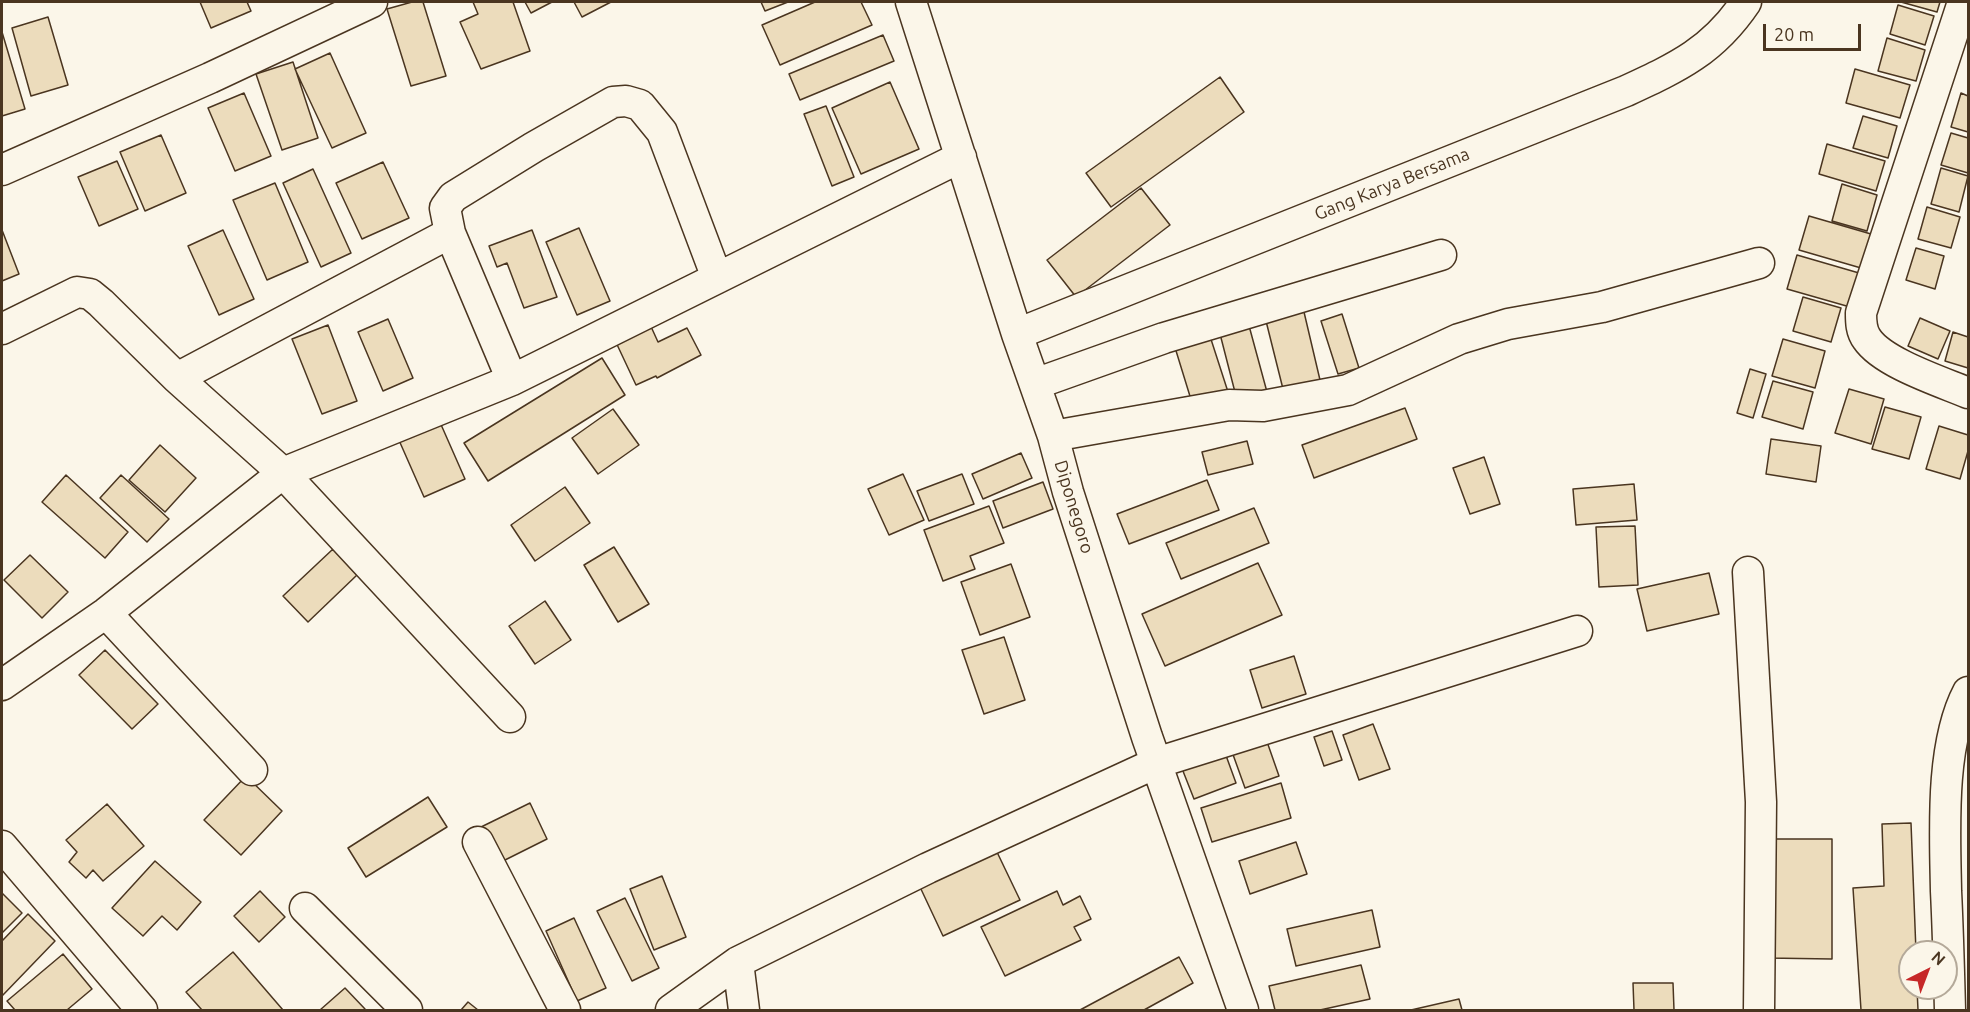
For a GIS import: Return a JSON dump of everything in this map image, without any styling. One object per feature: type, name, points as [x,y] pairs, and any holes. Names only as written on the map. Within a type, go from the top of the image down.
[{"type":"street","points":[[2,170],[210,78],[372,2]]},
{"type":"street","name":"Diponegoro","points":[[911,2],[1017,334],[1053,436],[1071,503],[1156,763],[1243,1011]]},
{"type":"street","name":"Gang Karya Bersama","points":[[1017,334],[1626,91],[1674,68],[1711,44],[1732,22],[1746,2]]},
{"type":"street","points":[[1963,2],[1861,313],[1861,327],[1874,348],[1917,372],[1968,393]]},
{"type":"street","points":[[512,380],[450,234],[445,208],[453,197],[613,102],[626,101],[640,105],[662,132],[717,278]]},
{"type":"street","points":[[5,676],[106,613],[284,473],[512,380],[961,158]]},
{"type":"street","points":[[177,378],[450,234]]},
{"type":"street","points":[[1035,384],[1164,338],[1441,255]]},
{"type":"street","points":[[1053,436],[1229,405],[1263,406],[1348,390],[1459,339],[1508,324],[1602,307],[1759,263]]},
{"type":"street","points":[[2,329],[77,292],[90,294],[177,378],[284,473],[510,717]]},
{"type":"street","points":[[1748,572],[1761,802],[1759,1011]]},
{"type":"street","points":[[106,613],[252,770]]},
{"type":"street","points":[[671,1011],[738,962],[928,868],[1156,763],[1577,631]]},
{"type":"street","points":[[1950,1011],[1945,830],[1953,735],[1968,692]]},
{"type":"street","points":[[478,842],[566,1011]]},
{"type":"street","points":[[2,846],[141,1011]]},
{"type":"street","points":[[305,908],[407,1011]]},
{"type":"street","points":[[738,962],[744,1011]]},
{"type":"building","points":[[200,2],[247,2],[251,11],[211,28]]},
{"type":"building","points":[[412,2],[423,2],[446,76],[411,86],[387,9]]},
{"type":"building","points":[[473,2],[513,2],[530,51],[481,69],[460,22],[478,14]]},
{"type":"building","points":[[525,2],[552,2],[531,13]]},
{"type":"building","points":[[574,2],[611,2],[582,17]]},
{"type":"building","points":[[761,2],[788,2],[765,11]]},
{"type":"building","points":[[815,2],[861,2],[872,25],[780,65],[762,25]]},
{"type":"building","points":[[1901,2],[1940,2],[1937,12]]},
{"type":"building","points":[[1898,5],[1934,16],[1925,45],[1890,34]]},
{"type":"building","points":[[48,17],[68,85],[31,96],[12,28]]},
{"type":"building","points":[[2,32],[25,109],[2,116]]},
{"type":"building","points":[[883,35],[894,61],[800,100],[789,74]]},
{"type":"building","points":[[1887,38],[1925,50],[1916,81],[1878,71]]},
{"type":"building","points":[[330,53],[366,133],[332,148],[295,69]]},
{"type":"building","points":[[293,62],[318,138],[282,150],[256,74]]},
{"type":"building","points":[[1855,69],[1910,85],[1900,118],[1846,103]]},
{"type":"building","points":[[1220,77],[1244,112],[1111,207],[1086,173]]},
{"type":"building","points":[[890,82],[919,149],[861,174],[832,108]]},
{"type":"building","points":[[244,93],[271,156],[235,171],[208,108]]},
{"type":"building","points":[[1961,93],[1968,96],[1968,132],[1951,127]]},
{"type":"building","points":[[826,106],[854,177],[832,186],[804,114]]},
{"type":"building","points":[[1863,116],[1897,126],[1888,158],[1853,148]]},
{"type":"building","points":[[1951,133],[1968,138],[1968,173],[1941,165]]},
{"type":"building","points":[[161,135],[186,193],[145,211],[120,152]]},
{"type":"building","points":[[1827,144],[1885,161],[1876,191],[1819,174]]},
{"type":"building","points":[[117,161],[138,209],[99,226],[78,177]]},
{"type":"building","points":[[383,162],[409,218],[362,239],[336,183]]},
{"type":"building","points":[[1941,168],[1968,176],[1959,212],[1931,204]]},
{"type":"building","points":[[313,169],[351,253],[321,267],[283,183]]},
{"type":"building","points":[[275,183],[308,262],[267,280],[233,200]]},
{"type":"building","points":[[1842,184],[1877,195],[1867,231],[1832,221]]},
{"type":"building","points":[[1141,188],[1170,225],[1076,297],[1047,260]]},
{"type":"building","points":[[1927,207],[1960,217],[1951,248],[1918,239]]},
{"type":"building","points":[[1809,216],[1871,234],[1861,268],[1799,250]]},
{"type":"building","points":[[579,228],[610,301],[577,315],[546,242]]},
{"type":"building","points":[[2,230],[19,274],[2,281]]},
{"type":"building","points":[[223,230],[254,299],[219,315],[188,246]]},
{"type":"building","points":[[532,230],[557,297],[524,308],[507,263],[497,267],[489,246]]},
{"type":"building","points":[[1916,248],[1944,256],[1935,289],[1906,280]]},
{"type":"building","points":[[1797,255],[1859,273],[1850,307],[1787,289]]},
{"type":"building","points":[[1803,297],[1841,308],[1831,342],[1793,331]]},
{"type":"building","points":[[1304,312],[1320,380],[1283,389],[1266,321]]},
{"type":"building","points":[[1342,314],[1359,368],[1338,374],[1321,321]]},
{"type":"building","points":[[1920,318],[1950,331],[1938,359],[1908,346]]},
{"type":"building","points":[[388,319],[413,378],[383,391],[358,332]]},
{"type":"building","points":[[648,320],[658,342],[687,328],[701,355],[657,378],[656,376],[636,385],[613,336]]},
{"type":"building","points":[[1248,322],[1267,392],[1237,400],[1219,330]]},
{"type":"building","points":[[328,325],[357,401],[322,414],[292,339]]},
{"type":"building","points":[[1208,330],[1229,395],[1193,406],[1173,341]]},
{"type":"building","points":[[1953,332],[1968,337],[1968,368],[1945,361]]},
{"type":"building","points":[[1783,339],[1825,351],[1815,388],[1772,376]]},
{"type":"building","points":[[602,358],[625,395],[488,481],[464,443]]},
{"type":"building","points":[[1750,369],[1766,374],[1753,418],[1737,413]]},
{"type":"building","points":[[1773,381],[1813,392],[1803,429],[1762,417]]},
{"type":"building","points":[[1849,389],[1884,399],[1871,444],[1835,433]]},
{"type":"building","points":[[1885,407],[1921,417],[1909,459],[1872,449]]},
{"type":"building","points":[[1405,408],[1417,439],[1314,478],[1302,445]]},
{"type":"building","points":[[613,409],[639,445],[598,474],[572,438]]},
{"type":"building","points":[[439,420],[465,479],[424,497],[398,438]]},
{"type":"building","points":[[1939,426],[1968,435],[1968,451],[1960,479],[1926,469]]},
{"type":"building","points":[[1771,439],[1821,446],[1816,482],[1766,474]]},
{"type":"building","points":[[1247,441],[1253,464],[1208,475],[1202,452]]},
{"type":"building","points":[[160,445],[196,478],[165,512],[129,480]]},
{"type":"building","points":[[1021,453],[1032,478],[983,499],[972,474]]},
{"type":"building","points":[[1484,457],[1500,504],[1470,514],[1453,468]]},
{"type":"building","points":[[903,474],[924,520],[889,535],[868,489]]},
{"type":"building","points":[[962,474],[974,504],[929,521],[917,491]]},
{"type":"building","points":[[66,475],[128,532],[105,558],[42,502]]},
{"type":"building","points":[[121,475],[169,519],[147,542],[100,498]]},
{"type":"building","points":[[1207,480],[1219,510],[1129,544],[1117,514]]},
{"type":"building","points":[[1043,482],[1053,509],[1003,528],[993,501]]},
{"type":"building","points":[[1634,484],[1637,520],[1576,525],[1573,489]]},
{"type":"building","points":[[565,487],[590,523],[535,561],[511,525]]},
{"type":"building","points":[[989,506],[1004,543],[970,556],[975,569],[943,581],[924,530]]},
{"type":"building","points":[[1254,508],[1269,543],[1181,579],[1166,543]]},
{"type":"building","points":[[1635,526],[1638,585],[1599,587],[1596,527]]},
{"type":"building","points":[[614,547],[649,604],[618,622],[584,565]]},
{"type":"building","points":[[333,549],[357,575],[308,622],[283,596]]},
{"type":"building","points":[[30,555],[68,592],[42,618],[4,580]]},
{"type":"building","points":[[1258,563],[1282,615],[1165,666],[1142,614]]},
{"type":"building","points":[[1011,564],[1030,617],[980,635],[961,582]]},
{"type":"building","points":[[1709,573],[1719,614],[1647,631],[1637,589]]},
{"type":"building","points":[[545,601],[571,640],[535,664],[509,626]]},
{"type":"building","points":[[1004,637],[1025,700],[984,714],[962,650]]},
{"type":"building","points":[[105,650],[158,704],[132,729],[79,675]]},
{"type":"building","points":[[1294,656],[1306,694],[1262,708],[1250,670]]},
{"type":"building","points":[[1373,724],[1390,769],[1359,780],[1343,735]]},
{"type":"building","points":[[1332,731],[1342,760],[1324,766],[1314,737]]},
{"type":"building","points":[[1265,736],[1279,776],[1245,788],[1231,749]]},
{"type":"building","points":[[1224,750],[1236,783],[1194,799],[1181,766]]},
{"type":"building","points":[[246,776],[282,811],[241,855],[204,820]]},
{"type":"building","points":[[1281,783],[1291,818],[1212,842],[1201,808]]},
{"type":"building","points":[[428,797],[447,827],[366,877],[348,848]]},
{"type":"building","points":[[530,803],[547,839],[497,864],[479,828]]},
{"type":"building","points":[[107,804],[144,846],[103,881],[93,870],[86,878],[69,862],[77,852],[66,840]]},
{"type":"building","points":[[1911,823],[1916,940],[1898,940],[1898,1000],[1918,1000],[1918,1010],[1861,1010],[1853,888],[1884,886],[1882,824]]},
{"type":"building","points":[[1766,839],[1832,839],[1832,959],[1767,958]]},
{"type":"building","points":[[1296,842],[1307,874],[1250,894],[1239,861]]},
{"type":"building","points":[[996,850],[1020,900],[943,936],[920,887]]},
{"type":"building","points":[[155,861],[201,902],[177,930],[162,916],[143,936],[112,908]]},
{"type":"building","points":[[662,876],[686,937],[654,950],[630,889]]},
{"type":"building","points":[[260,891],[285,917],[259,942],[234,916]]},
{"type":"building","points":[[1057,891],[1063,905],[1080,896],[1091,919],[1074,927],[1081,940],[1005,976],[981,927]]},
{"type":"building","points":[[2,893],[22,913],[2,933]]},
{"type":"building","points":[[625,898],[659,968],[632,981],[597,911]]},
{"type":"building","points":[[1372,910],[1380,947],[1296,966],[1287,929]]},
{"type":"building","points":[[28,914],[55,941],[2,996],[2,941]]},
{"type":"building","points":[[574,918],[606,988],[577,1001],[546,931]]},
{"type":"building","points":[[233,952],[283,1010],[202,1010],[186,992]]},
{"type":"building","points":[[63,954],[92,989],[67,1010],[15,1010],[7,1001]]},
{"type":"building","points":[[1179,957],[1193,983],[1144,1010],[1080,1010]]},
{"type":"building","points":[[1361,965],[1370,999],[1320,1010],[1275,1010],[1269,986]]},
{"type":"building","points":[[1633,983],[1673,983],[1674,1010],[1634,1010]]},
{"type":"building","points":[[345,988],[364,1010],[320,1010]]},
{"type":"building","points":[[1459,999],[1462,1010],[1411,1010]]},
{"type":"building","points":[[468,1002],[478,1010],[461,1010]]}]
